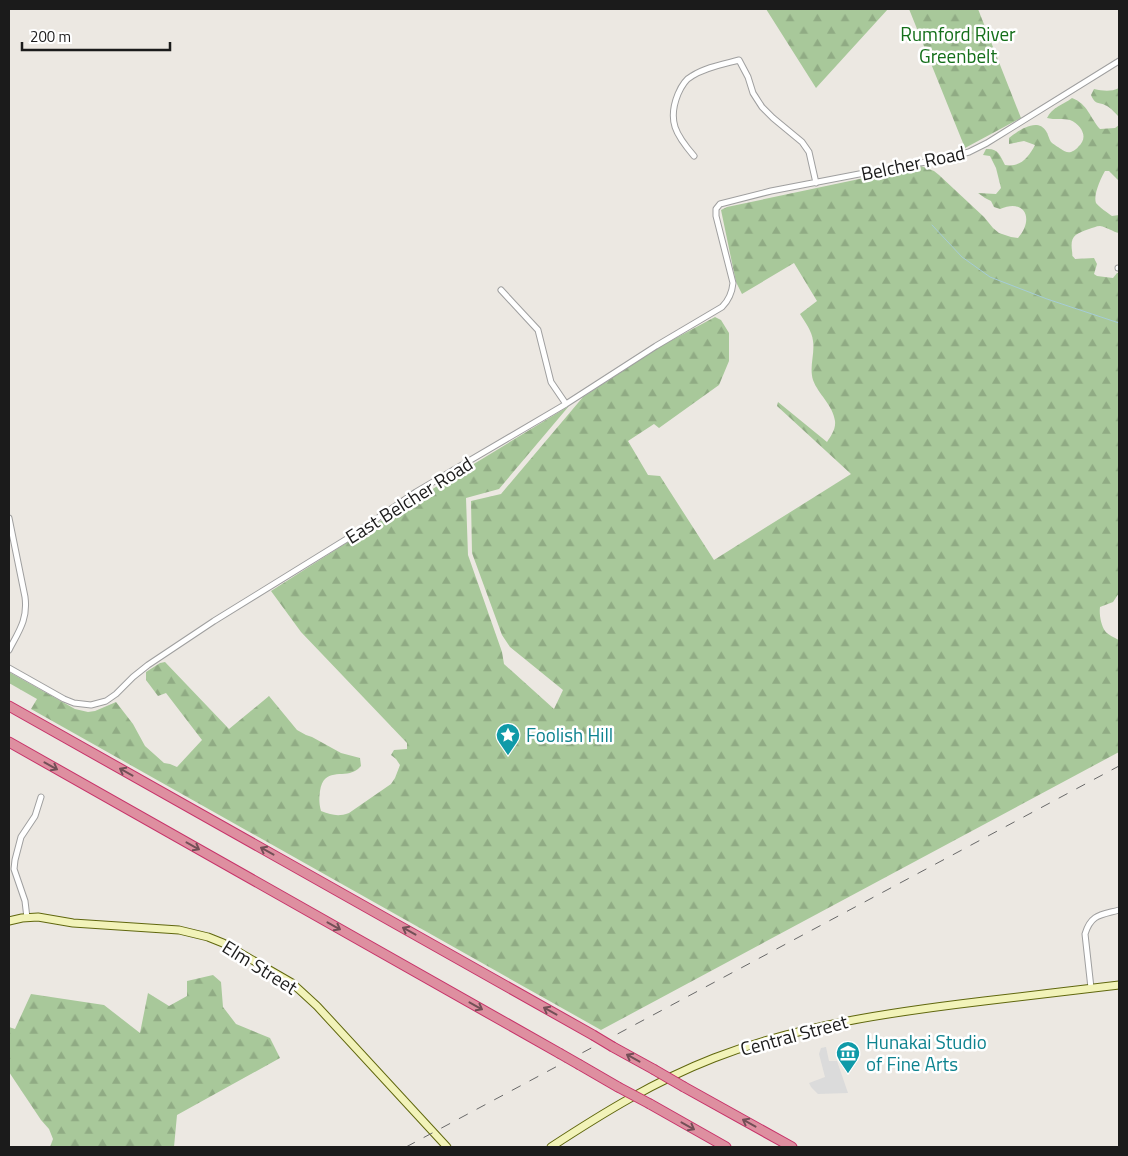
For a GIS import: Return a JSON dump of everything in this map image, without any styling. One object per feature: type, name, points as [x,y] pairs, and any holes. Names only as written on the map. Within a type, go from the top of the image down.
[{"type":"highway","points":[[9,706],[792,1147]]},
{"type":"highway","points":[[9,742],[726,1147]]},
{"type":"main road","name":"Elm Street","points":[[9,921],[38,917],[73,923],[179,930],[208,936],[223,943],[292,983],[317,1006],[447,1147]]},
{"type":"main road","name":"Central Street","points":[[551,1147],[611,1108],[670,1077],[713,1058],[765,1041],[808,1029],[884,1014],[1119,985]]},
{"type":"street","points":[[694,156],[684,145],[677,133],[673,119],[674,103],[680,88],[690,77],[704,70],[740,60],[753,93],[762,107],[802,142],[809,152],[816,183]]},
{"type":"street","name":"Belcher Road","points":[[716,209],[725,202],[968,152],[1036,114],[1119,61]]},
{"type":"street","name":"East Belcher Road","points":[[9,668],[74,703],[93,705],[106,701],[148,665],[214,621],[350,537],[416,492],[566,404],[656,346],[714,312],[727,302],[732,292],[733,283],[716,219],[716,209]]},
{"type":"street","points":[[501,290],[538,330],[551,382],[566,404]]},
{"type":"street","points":[[9,518],[26,609],[23,622],[9,650]]},
{"type":"street","points":[[27,918],[25,901],[14,869],[15,860],[21,837],[36,816],[41,797]]},
{"type":"street","points":[[1091,988],[1085,934],[1087,926],[1094,918],[1119,910]]},
{"type":"green space","name":"Rumford River Greenbelt","points":[[766,9],[888,9],[816,88]]},
{"type":"green space","name":"Rumford River Greenbelt","points":[[909,9],[978,9],[1021,118],[965,148]]},
{"type":"green space","points":[[1119,88],[1119,117],[1109,107],[1096,102],[1091,95],[1094,89],[1107,91]]},
{"type":"green space","points":[[1072,98],[1082,104],[1100,129],[1115,128],[1119,125],[1119,181],[1109,171],[1105,171],[1095,200],[1097,204],[1112,216],[1119,215],[1119,233],[1100,226],[1077,234],[1072,242],[1072,256],[1075,259],[1094,258],[1097,264],[1094,274],[1097,276],[1113,278],[1119,273],[1119,593],[1113,602],[1100,607],[1100,616],[1105,631],[1119,640],[1119,752],[601,1030],[31,709],[37,699],[9,683],[9,672],[75,709],[88,712],[116,702],[133,724],[145,746],[164,763],[177,767],[202,740],[166,693],[158,696],[146,680],[146,672],[165,662],[229,729],[269,696],[297,730],[341,753],[360,758],[361,766],[357,770],[329,776],[322,784],[320,791],[321,811],[335,815],[349,813],[391,784],[400,765],[391,755],[394,750],[407,749],[407,743],[301,632],[271,591],[398,510],[569,406],[499,489],[466,498],[468,555],[502,652],[504,664],[554,709],[563,690],[510,647],[502,635],[472,553],[471,501],[501,494],[583,397],[661,346],[715,317],[721,320],[729,333],[729,361],[719,385],[659,428],[654,424],[628,441],[648,475],[660,476],[714,560],[851,474],[777,406],[778,402],[827,442],[833,432],[835,427],[834,415],[813,380],[812,337],[800,314],[817,301],[794,263],[742,294],[736,282],[721,210],[727,207],[921,166],[939,175],[999,233],[1018,238],[1026,224],[1025,213],[1016,206],[1000,209],[994,207],[991,201],[978,193],[996,194],[1001,188],[996,168],[990,156],[983,155],[986,149],[990,149],[998,153],[1005,165],[1020,163],[1030,154],[1035,145],[1024,141],[1009,144],[1009,138],[1022,129],[1033,125],[1042,127],[1051,142],[1063,150],[1068,152],[1074,151],[1083,140],[1081,128],[1070,120],[1047,118],[1055,109]]},
{"type":"green space","points":[[213,975],[221,982],[223,1007],[236,1024],[270,1038],[280,1058],[177,1115],[174,1147],[50,1147],[53,1139],[49,1129],[9,1072],[9,1027],[15,1029],[31,994],[104,1005],[140,1033],[148,993],[169,1006],[187,996],[187,981]]},
{"type":"shaded area","points":[[826,1047],[829,1061],[837,1061],[848,1093],[818,1094],[809,1083],[825,1077],[819,1054],[821,1048]]},
{"type":"waterway","points":[[932,225],[962,257],[990,277],[1047,299],[1119,323]]},
{"type":"railway","points":[[406,1147],[1119,766]]},
{"type":"place","name":"Foolish Hill","points":[[508,756]]},
{"type":"place","name":"Hunakai Studio of Fine Arts","points":[[848,1074]]}]
